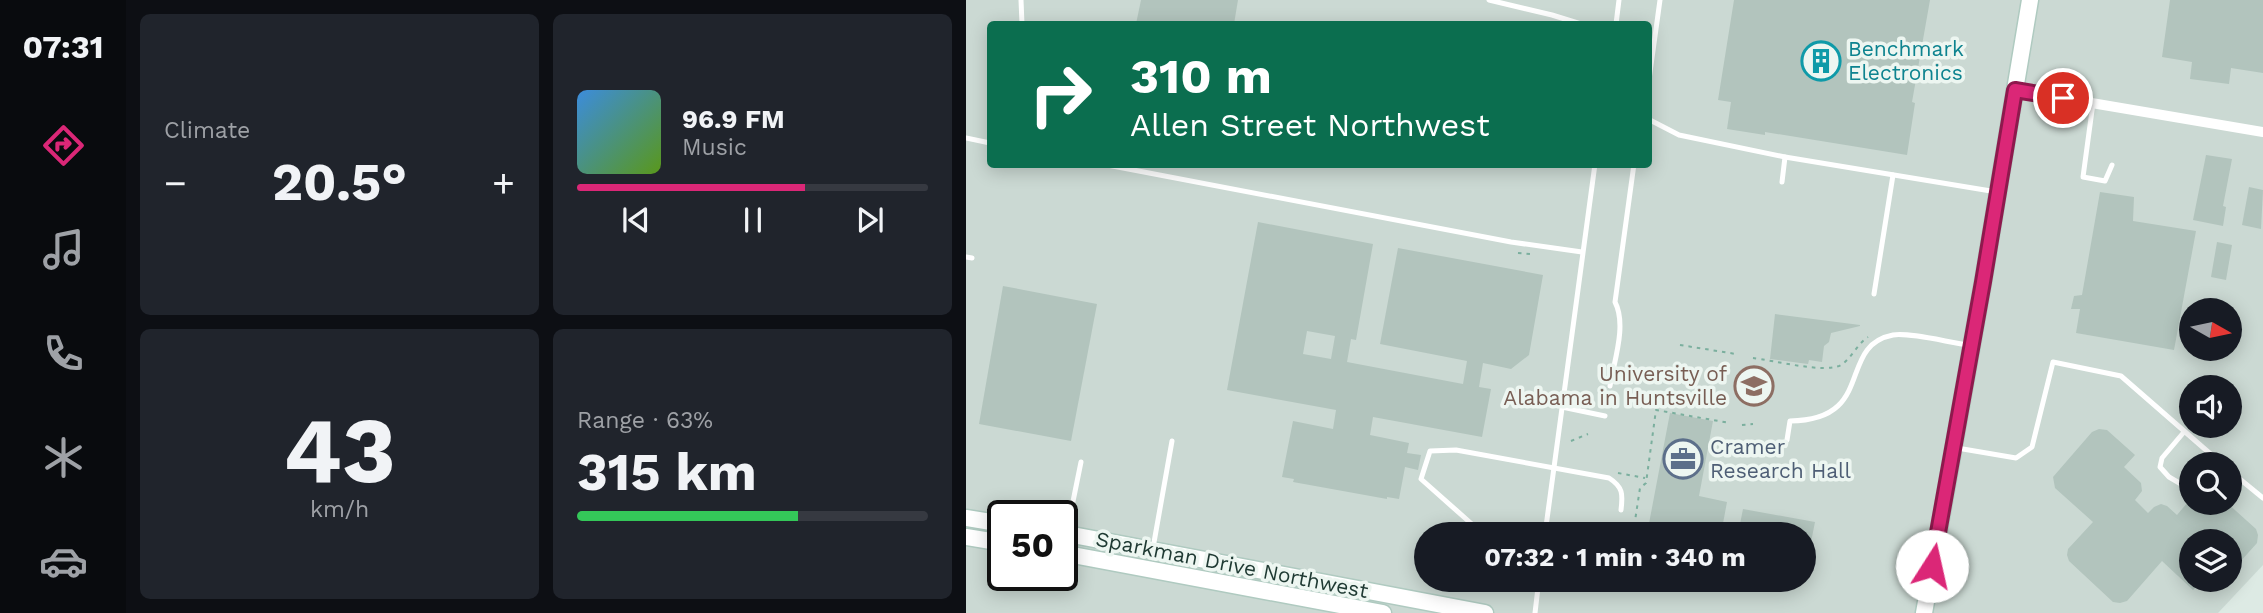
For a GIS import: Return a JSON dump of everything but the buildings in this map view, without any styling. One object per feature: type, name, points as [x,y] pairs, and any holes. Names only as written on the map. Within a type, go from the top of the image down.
[{"type":"main road","points":[[1924,613],[2030,0]]},
{"type":"main road","points":[[966,518],[987,521]]},
{"type":"main road","name":"Sparkman Drive Northwest","points":[[1078,536],[1485,613]]},
{"type":"main road","points":[[966,537],[987,540]]},
{"type":"main road","name":"Sparkman Drive Northwest","points":[[1078,556],[1383,613]]},
{"type":"street","points":[[2015,90],[2263,132]]},
{"type":"lane","points":[[1021,0],[1022,21]]},
{"type":"lane","points":[[1489,0],[1571,21]]},
{"type":"lane","points":[[1616,21],[1619,0]]},
{"type":"lane","points":[[1652,57],[1660,0]]},
{"type":"lane","points":[[2094,103],[2083,177],[2105,181],[2112,165]]},
{"type":"lane","points":[[1652,121],[1679,135],[1785,157],[1998,192]]},
{"type":"lane","points":[[966,138],[987,142]]},
{"type":"lane","points":[[1782,182],[1785,157]]},
{"type":"lane","points":[[1122,168],[1511,242],[1582,252]]},
{"type":"lane","points":[[1547,522],[1594,168]]},
{"type":"lane","points":[[1610,386],[1619,330],[1620,311],[1615,302],[1633,168]]},
{"type":"lane","points":[[1874,294],[1893,175]]},
{"type":"lane","points":[[1787,440],[1790,421],[1805,421],[1828,414],[1842,404],[1852,387],[1863,353],[1881,339],[1896,334],[1972,346]]},
{"type":"lane","points":[[1954,448],[2016,458],[2032,447],[2053,362],[2121,376],[2179,428]]},
{"type":"lane","points":[[1562,407],[1605,416]]},
{"type":"lane","points":[[2179,438],[2162,458],[2160,467],[2179,483]]},
{"type":"lane","points":[[2191,438],[2208,452]]},
{"type":"lane","points":[[1153,550],[1172,441]]},
{"type":"lane","points":[[1469,522],[1421,479],[1430,451],[1456,450],[1609,478],[1619,485],[1623,494],[1622,510]]},
{"type":"lane","points":[[1072,500],[1081,462]]},
{"type":"lane","points":[[2242,481],[2263,498]]},
{"type":"lane","points":[[1535,613],[1537,592]]},
{"type":"path","points":[[1518,253],[1530,254]]},
{"type":"path","points":[[1753,358],[1813,366],[1835,366],[1845,362],[1869,336]]},
{"type":"path","points":[[1681,345],[1736,354]]},
{"type":"path","points":[[1635,522],[1640,488],[1646,483],[1656,410],[1730,423]]},
{"type":"path","points":[[1742,425],[1753,424]]},
{"type":"path","points":[[1571,440],[1588,434]]},
{"type":"path","points":[[1618,474],[1646,478]]},
{"type":"shaded area","points":[[966,0],[2263,0],[2263,565],[2242,587],[2242,529],[2179,529],[2179,592],[2238,592],[2218,613],[966,613]]},
{"type":"place","name":"Benchmark Electronics","points":[[1821,61]]},
{"type":"place","name":"University of Alabama in Huntsville","points":[[1754,386]]},
{"type":"place","name":"Cramer Research Hall","points":[[1683,459]]},
{"type":"route","points":[[1932,566],[2015,90],[2063,98]]}]
